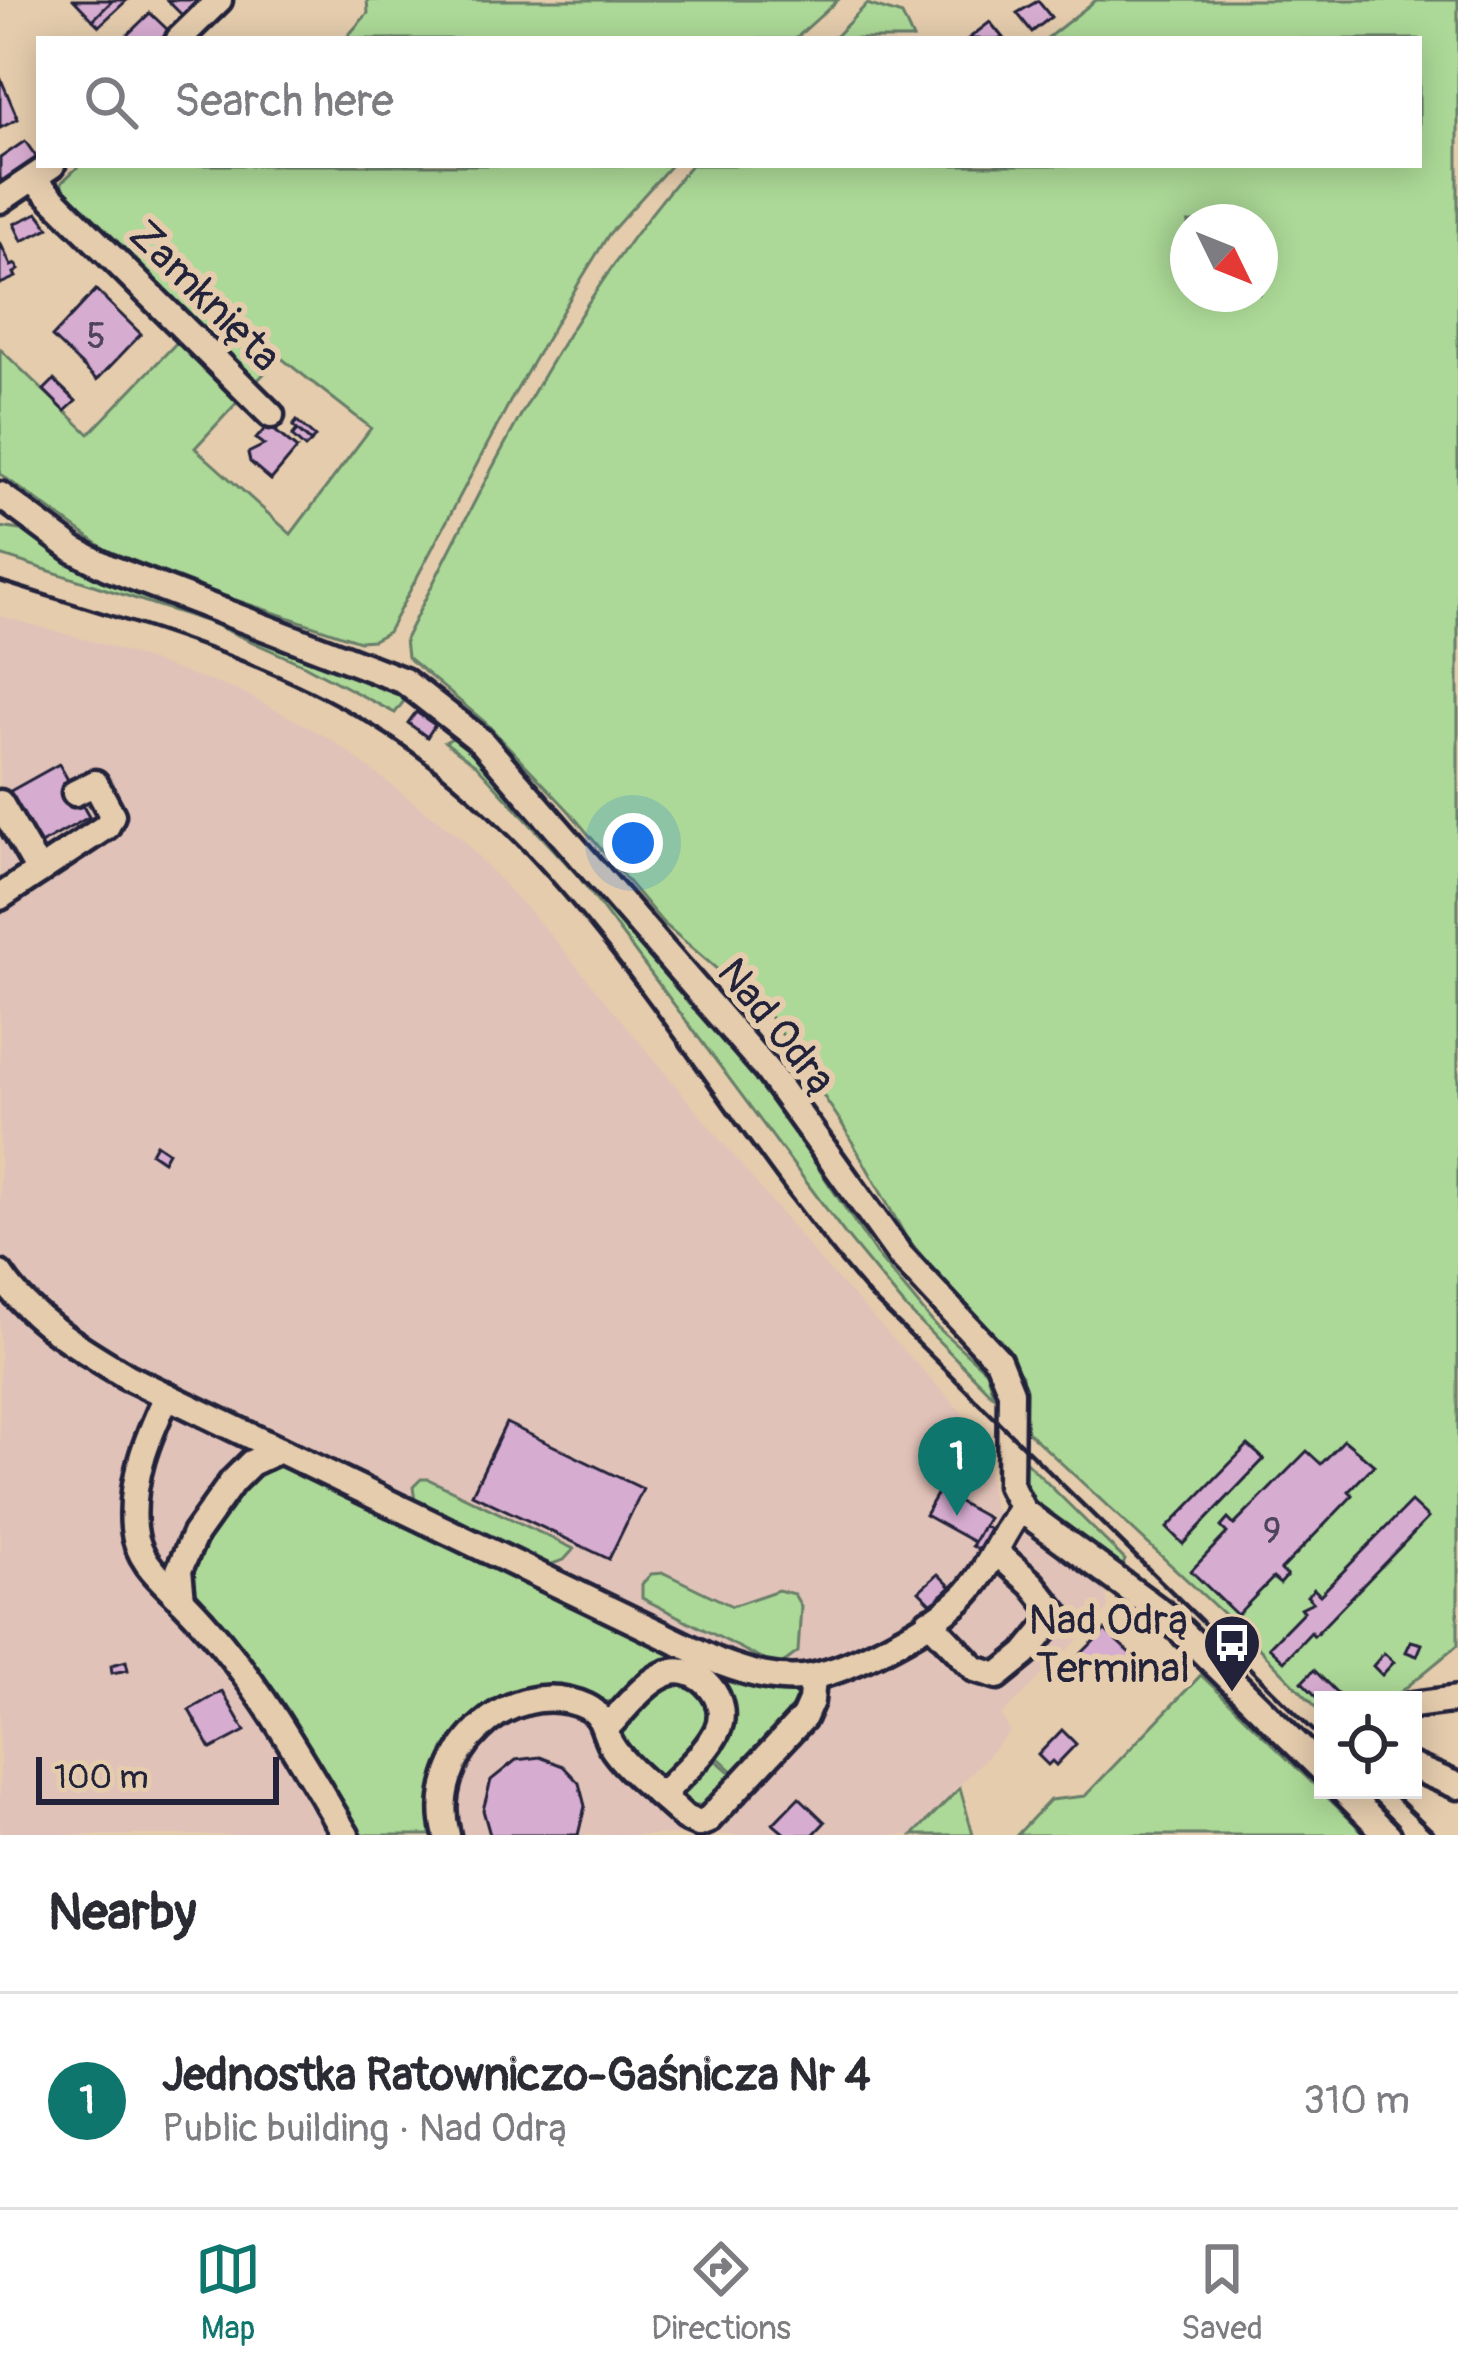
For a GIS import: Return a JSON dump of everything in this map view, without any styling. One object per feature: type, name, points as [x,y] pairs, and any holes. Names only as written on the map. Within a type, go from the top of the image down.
[{"type":"street","points":[[182,36],[219,0]]},
{"type":"street","name":"Zamknięta","points":[[0,200],[43,172],[271,415]]},
{"type":"street","name":"Nad Odrą","points":[[0,495],[11,513],[107,566],[404,681],[482,741],[756,1056],[900,1256],[998,1360],[1010,1387],[1010,1480],[1021,1508]]},
{"type":"street","points":[[0,897],[107,826],[112,814],[95,783],[75,793]]},
{"type":"street","points":[[0,802],[39,871]]},
{"type":"street","points":[[0,1274],[26,1306],[58,1332],[128,1377],[719,1662],[773,1677],[813,1677],[929,1621],[965,1594],[1021,1508],[1165,1615],[1314,1761]]},
{"type":"street","points":[[167,1396],[137,1468],[134,1529],[150,1569],[248,1676],[346,1835]]},
{"type":"street","points":[[182,1600],[178,1570],[195,1534],[251,1463],[279,1450]]},
{"type":"street","points":[[929,1621],[975,1669],[998,1676],[1025,1654],[1057,1615],[1032,1584],[996,1552]]},
{"type":"street","points":[[605,1729],[664,1674],[688,1672],[711,1689],[721,1710],[717,1731],[662,1795]]},
{"type":"street","points":[[447,1835],[443,1796],[451,1764],[494,1714],[521,1702],[564,1702],[588,1708],[601,1718],[612,1748],[700,1829],[804,1717],[813,1677]]},
{"type":"street","points":[[1422,1704],[1458,1699]]},
{"type":"street","points":[[1422,1771],[1458,1786]]},
{"type":"street","points":[[1352,1799],[1388,1835]]},
{"type":"shaded area","points":[[0,616],[102,644],[244,693],[329,738],[461,838],[550,934],[824,1265],[983,1435],[994,1509],[1106,1591],[1108,1610],[1002,1715],[1010,1732],[913,1835],[0,1835]]},
{"type":"green space","points":[[367,0],[838,0],[798,36],[348,36],[368,13]]},
{"type":"green space","points":[[1096,0],[1458,0],[1458,1645],[1402,1691],[1314,1691],[1314,1705],[1027,1431],[1022,1375],[906,1237],[841,1122],[767,1012],[663,923],[568,810],[486,723],[407,657],[405,639],[468,515],[533,393],[607,275],[689,168],[1422,168],[1422,36],[1050,36]]},
{"type":"green space","points":[[867,4],[902,15],[912,36],[836,36]]},
{"type":"green space","points":[[77,168],[668,168],[609,234],[580,281],[388,632],[359,641],[106,550],[0,474],[0,349],[89,434],[184,335],[243,396],[195,448],[291,534],[371,428],[280,357],[253,385],[61,196],[62,182]]},
{"type":"green space","points":[[0,527],[27,531],[74,562],[407,697],[395,713],[208,622],[0,555]]},
{"type":"green space","points":[[458,735],[515,788],[695,1001],[773,1101],[876,1254],[935,1325],[986,1371],[994,1397],[906,1308],[845,1234],[579,877],[476,765],[445,742]]},
{"type":"green space","points":[[1020,1456],[1125,1560],[1122,1568],[1028,1503],[1019,1483]]},
{"type":"green space","points":[[292,1463],[569,1603],[793,1686],[798,1701],[735,1773],[710,1750],[723,1736],[702,1671],[613,1703],[571,1695],[483,1715],[438,1835],[355,1835],[261,1677],[185,1588],[207,1524],[256,1473]]},
{"type":"green space","points":[[421,1479],[574,1549],[564,1560],[549,1565],[415,1501],[413,1487]]},
{"type":"green space","points":[[664,1573],[732,1606],[778,1590],[794,1594],[801,1606],[798,1652],[783,1663],[772,1664],[642,1598],[642,1584],[651,1574]]},
{"type":"green space","points":[[1201,1675],[1314,1785],[1314,1799],[1329,1799],[1366,1835],[1017,1835],[1050,1800],[1085,1796]]},
{"type":"green space","points":[[689,1681],[710,1699],[710,1726],[664,1779],[656,1777],[620,1744],[618,1732],[658,1685]]},
{"type":"green space","points":[[708,1753],[733,1775],[707,1804],[688,1807],[679,1789]]},
{"type":"green space","points":[[960,1788],[973,1835],[913,1835]]},
{"type":"building","points":[[74,0],[109,0],[112,2],[93,20]]},
{"type":"building","points":[[113,0],[127,0],[99,26],[93,20]]},
{"type":"building","points":[[167,0],[201,0],[184,17]]},
{"type":"building","points":[[1038,1],[1051,17],[1032,32],[1017,13]]},
{"type":"building","points":[[150,13],[169,31],[164,36],[126,36]]},
{"type":"building","points":[[990,22],[1002,36],[972,36]]},
{"type":"building","points":[[0,77],[18,119],[0,128]]},
{"type":"building","points":[[25,141],[36,163],[5,186],[0,158]]},
{"type":"building","points":[[38,213],[49,228],[22,241],[14,224]]},
{"type":"building","points":[[0,242],[11,266],[16,264],[19,270],[16,277],[0,284]]},
{"type":"building","points":[[96,290],[141,334],[97,380],[52,337]]},
{"type":"building","points":[[54,380],[76,401],[65,411],[44,390]]},
{"type":"building","points":[[297,421],[315,437],[311,442],[293,426]]},
{"type":"building","points":[[268,425],[297,449],[271,480],[250,462],[248,453],[264,445],[256,439]]},
{"type":"building","points":[[297,430],[311,442],[305,448],[292,436]]},
{"type":"building","points":[[416,712],[435,725],[427,737],[408,723]]},
{"type":"building","points":[[59,764],[89,817],[35,847],[5,794]]},
{"type":"building","points":[[156,1144],[168,1152],[163,1161],[151,1153]]},
{"type":"building","points":[[506,1423],[643,1489],[609,1559],[472,1494]]},
{"type":"building","points":[[1344,1440],[1374,1465],[1349,1491],[1353,1495],[1281,1570],[1287,1576],[1280,1584],[1273,1578],[1237,1615],[1191,1571],[1227,1533],[1221,1527],[1228,1519],[1234,1525],[1307,1451],[1321,1464]]},
{"type":"building","points":[[1248,1445],[1264,1459],[1183,1544],[1167,1528]]},
{"type":"building","points":[[939,1491],[988,1518],[974,1542],[925,1515]]},
{"type":"building","points":[[1411,1502],[1428,1518],[1284,1661],[1269,1647],[1304,1611],[1301,1608],[1313,1602],[1307,1596],[1314,1589],[1320,1595]]},
{"type":"building","points":[[983,1526],[993,1531],[981,1551],[972,1546]]},
{"type":"building","points":[[938,1574],[951,1587],[932,1604],[919,1591]]},
{"type":"building","points":[[1105,1630],[1134,1657],[1113,1679],[1079,1656]]},
{"type":"building","points":[[1411,1641],[1422,1644],[1417,1656],[1406,1652]]},
{"type":"building","points":[[1384,1653],[1394,1662],[1382,1675],[1373,1666]]},
{"type":"building","points":[[126,1661],[128,1670],[112,1673],[111,1665]]},
{"type":"building","points":[[1314,1670],[1335,1691],[1314,1694],[1302,1682]]},
{"type":"building","points":[[222,1691],[245,1731],[211,1749],[189,1710]]},
{"type":"building","points":[[1062,1730],[1076,1744],[1056,1765],[1052,1761],[1048,1765],[1038,1755]]},
{"type":"building","points":[[540,1757],[563,1766],[579,1783],[585,1806],[578,1835],[490,1835],[483,1810],[491,1780],[516,1760]]},
{"type":"building","points":[[799,1797],[825,1822],[813,1835],[786,1835],[773,1824]]},
{"type":"railway","points":[[0,581],[190,642],[284,679],[372,725],[448,780],[517,844],[581,915],[810,1224],[870,1296],[1314,1731]]},
{"type":"railway","points":[[1398,1799],[1436,1835]]},
{"type":"place","name":"Jednostka Ratowniczo-Gaśnicza Nr 4","points":[[957,1516]]},
{"type":"place","name":"Nad Odrą Terminal","points":[[1232,1694]]}]
